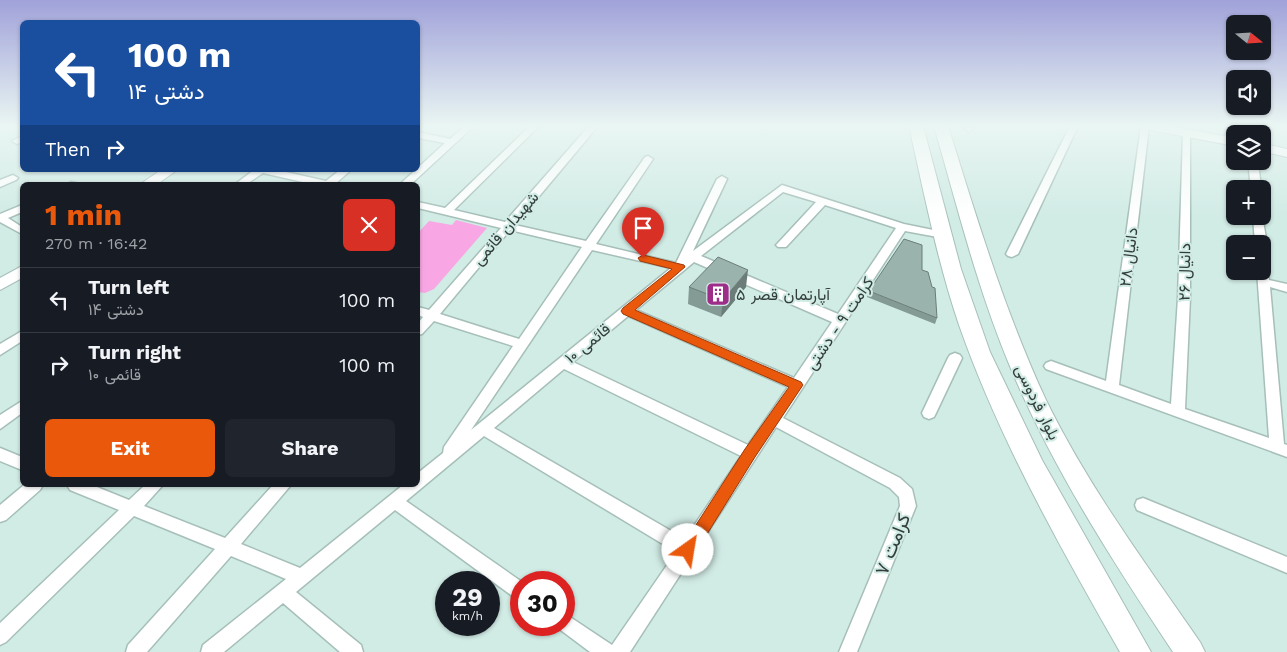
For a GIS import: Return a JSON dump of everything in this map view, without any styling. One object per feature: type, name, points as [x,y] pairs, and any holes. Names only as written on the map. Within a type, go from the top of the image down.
[{"type":"main road","name":"بلوار فردوسی","points":[[923,156],[942,235],[980,351],[1012,423],[1077,551],[1136,652]]},
{"type":"main road","name":"بلوار فردوسی","points":[[951,156],[979,253],[1001,317],[1031,391],[1054,437],[1117,545],[1190,652]]},
{"type":"main road","points":[[151,182],[167,172]]},
{"type":"main road","points":[[164,182],[180,172]]},
{"type":"main road","points":[[0,275],[20,262]]},
{"type":"main road","points":[[0,285],[20,272]]},
{"type":"street","points":[[420,171],[436,156]]},
{"type":"street","points":[[447,212],[504,156]]},
{"type":"street","name":"شهیدان قائمی","points":[[420,329],[568,156]]},
{"type":"street","points":[[1012,254],[1059,156]]},
{"type":"street","name":"دانیال ۲۸","points":[[1112,388],[1141,156]]},
{"type":"street","name":"دانیال ۲۶","points":[[1178,412],[1184,298],[1187,156]]},
{"type":"street","points":[[442,462],[520,344],[648,159]]},
{"type":"street","points":[[243,182],[257,172]]},
{"type":"street","points":[[271,172],[307,182]]},
{"type":"street","points":[[332,182],[344,172]]},
{"type":"street","points":[[407,182],[419,172]]},
{"type":"street","points":[[0,184],[13,178]]},
{"type":"street","points":[[420,205],[680,267],[722,179]]},
{"type":"street","name":"قائمی ۱۰","points":[[420,480],[680,267],[782,188],[823,201]]},
{"type":"street","points":[[782,245],[823,201],[902,227],[942,235]]},
{"type":"street","points":[[0,218],[20,209]]},
{"type":"street","points":[[0,218],[20,230]]},
{"type":"street","name":"کرامت ۹ - دشتی","points":[[619,652],[902,227]]},
{"type":"street","points":[[693,257],[840,320]]},
{"type":"street","points":[[1051,366],[1282,449],[1264,282],[1287,288]]},
{"type":"street","points":[[420,311],[520,344]]},
{"type":"street","points":[[626,311],[797,385]]},
{"type":"street","points":[[0,350],[20,336]]},
{"type":"street","points":[[929,413],[955,358]]},
{"type":"street","points":[[563,363],[750,453]]},
{"type":"street","points":[[0,424],[20,408]]},
{"type":"street","name":"کرامت ۷","points":[[773,420],[895,483],[906,494],[908,506],[848,652]]},
{"type":"street","points":[[483,428],[688,550]]},
{"type":"street","points":[[0,454],[20,463]]},
{"type":"street","points":[[0,515],[33,487]]},
{"type":"street","points":[[80,487],[302,577]]},
{"type":"street","points":[[0,636],[153,487]]},
{"type":"street","points":[[135,652],[281,487]]},
{"type":"street","points":[[210,652],[412,487]]},
{"type":"street","points":[[394,501],[510,584]]},
{"type":"street","points":[[1143,505],[1287,565]]},
{"type":"street","points":[[283,592],[354,652]]},
{"type":"street","points":[[575,630],[606,652]]},
{"type":"shaded area","points":[[456,220],[487,228],[434,289],[425,293],[420,292],[420,231],[429,221],[452,225]]},
{"type":"building","points":[[904,239],[922,245],[922,270],[928,272],[932,287],[935,288],[937,318],[869,291]]},
{"type":"building","points":[[718,257],[748,270],[723,300],[689,287]]},
{"type":"place","name":"آپارتمان قصر ۵","points":[[718,294]]},
{"type":"route","points":[[643,258],[680,267],[626,311],[797,385],[750,453],[688,550]]}]
